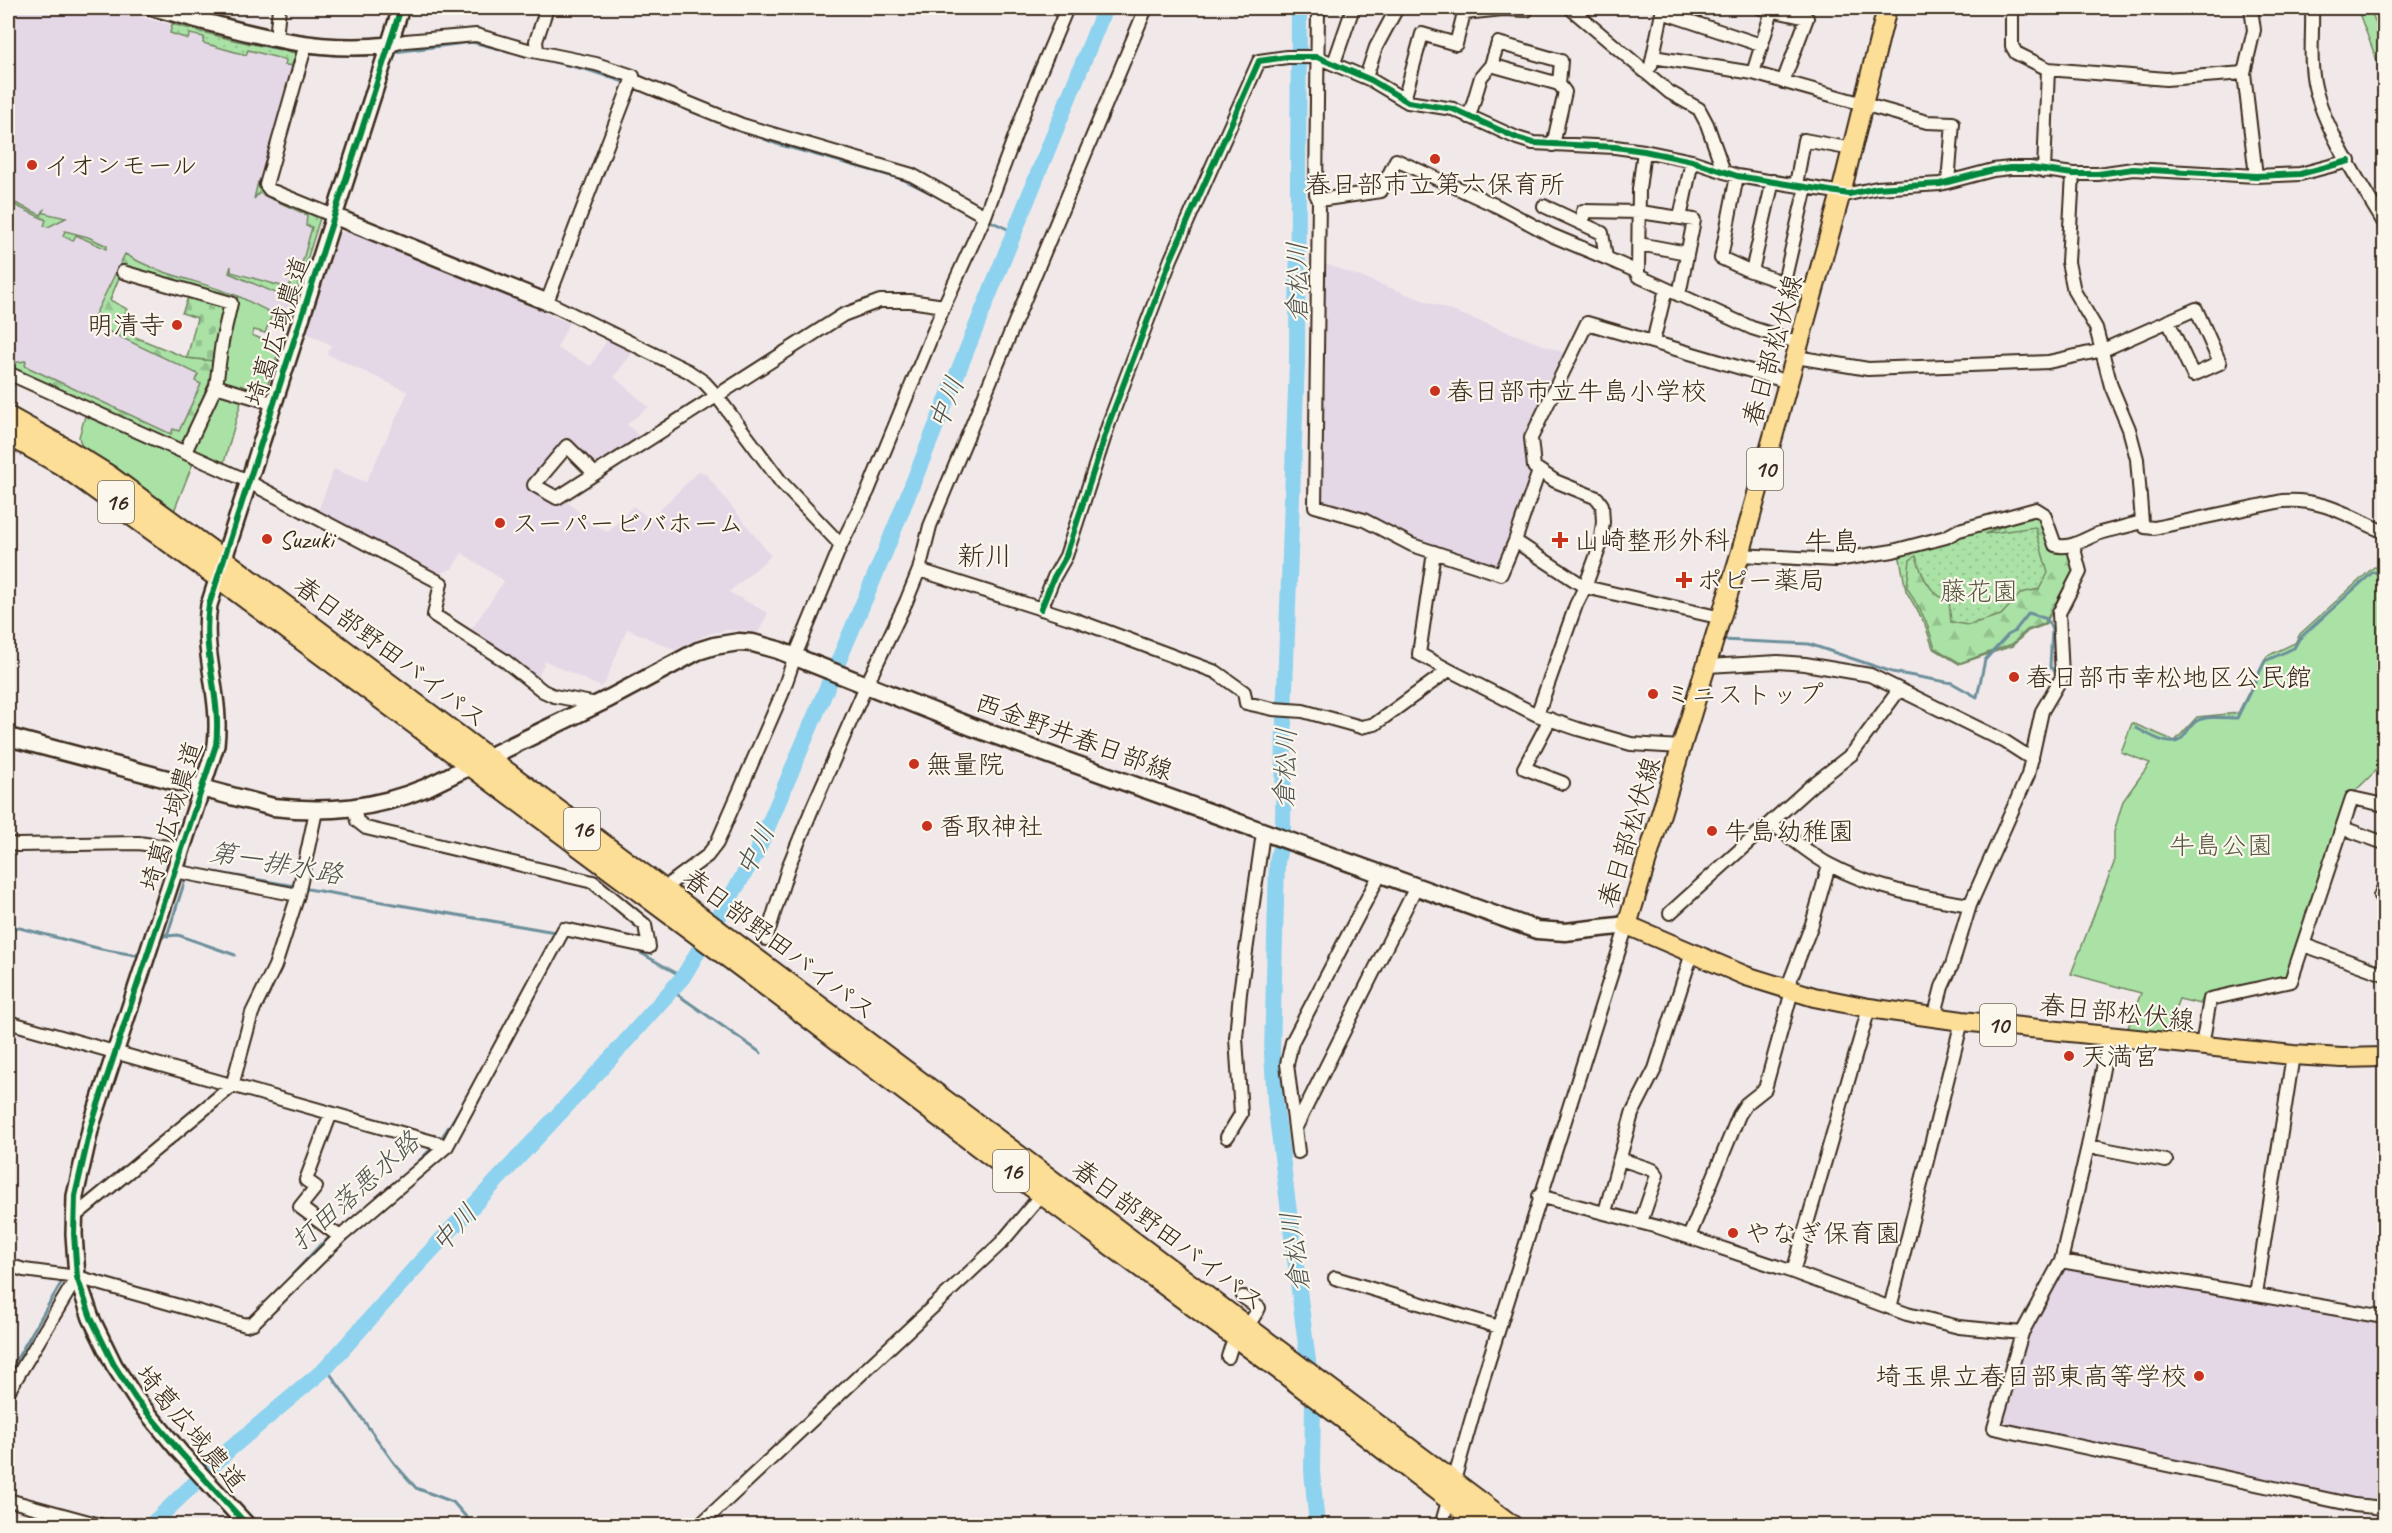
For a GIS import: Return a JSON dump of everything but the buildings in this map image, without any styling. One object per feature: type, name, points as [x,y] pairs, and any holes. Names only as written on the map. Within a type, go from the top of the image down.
[{"type":"highway","name":"春日部野田バイパス","points":[[8,417],[109,476],[222,569],[479,762],[672,898],[747,962],[1042,1194],[1281,1362]]},
{"type":"highway","name":"春日部野田バイパス","points":[[8,434],[63,466],[222,569]]},
{"type":"highway","name":"春日部野田バイパス","points":[[747,962],[1451,1491],[1512,1526]]},
{"type":"highway","name":"春日部野田バイパス","points":[[1451,1491],[1484,1526]]},
{"type":"main road","name":"春日部松伏線","points":[[1887,8],[1841,193],[1740,555],[1626,925],[1746,976],[1792,991],[1869,1008],[1962,1022],[2293,1055],[2342,1058],[2385,1057]]},
{"type":"main road","points":[[8,737],[273,807],[316,811],[354,808],[401,798],[597,704],[679,660],[714,646],[753,643],[798,658]]},
{"type":"main road","name":"西金野井春日部線","points":[[798,658],[972,727],[1380,874]]},
{"type":"main road","points":[[1380,874],[1523,925],[1552,932],[1626,925]]},
{"type":"street","points":[[154,8],[276,39],[350,48],[476,35],[528,50],[537,50],[596,64],[633,76],[547,302]]},
{"type":"street","points":[[276,39],[279,8]]},
{"type":"street","name":"埼葛広域農道","points":[[248,1526],[180,1452],[136,1399],[114,1365],[91,1318],[77,1277],[75,1196],[82,1160],[115,1053],[216,745],[217,702],[206,645],[209,605],[401,8]]},
{"type":"street","points":[[537,50],[536,41],[547,8]]},
{"type":"street","points":[[672,898],[717,843],[798,658],[841,545],[868,491],[944,306],[985,216],[1028,101],[1067,8]]},
{"type":"street","points":[[766,939],[789,866],[861,684],[906,602],[919,570],[934,516],[1146,8]]},
{"type":"street","points":[[1318,8],[1315,57],[1316,194],[1319,200],[1315,506],[1364,520],[1412,545],[1501,574],[1539,471]]},
{"type":"street","points":[[1334,63],[1353,8]]},
{"type":"street","points":[[1366,77],[1376,47],[1397,8]]},
{"type":"street","points":[[1404,100],[1422,34],[1456,44],[1464,14],[1495,9],[1527,10],[1527,8]]},
{"type":"street","points":[[1570,8],[1668,92],[1699,109],[1707,124],[1724,172]]},
{"type":"street","points":[[2012,8],[2012,46],[2016,53],[2048,69],[2166,79],[2244,74]]},
{"type":"street","points":[[2251,8],[2253,30],[2244,74],[2256,176]]},
{"type":"street","points":[[2312,8],[2315,90],[2329,127],[2385,223]]},
{"type":"street","points":[[1753,73],[1769,9],[1807,18],[1783,82]]},
{"type":"street","points":[[1649,75],[1662,10],[1761,45]]},
{"type":"street","points":[[306,44],[266,185],[270,190],[547,302],[688,371],[717,395],[782,482],[841,545]]},
{"type":"street","points":[[1469,117],[1481,76],[1491,65],[1498,44],[1562,61],[1559,84]]},
{"type":"street","points":[[1041,609],[1054,577],[1066,556],[1110,420],[1171,259],[1259,61],[1315,57],[1366,77],[1404,100],[1425,106],[1453,109],[1517,138],[1552,145],[1615,147],[1644,151],[1692,161],[1737,176],[1849,194],[1877,188],[1920,187],[1993,170],[2030,168],[2073,174],[2098,174],[2133,169],[2256,176],[2300,174],[2349,161]]},
{"type":"street","points":[[1653,57],[1753,73],[1927,122],[1953,123],[1948,182]]},
{"type":"street","points":[[1491,65],[1559,84],[1565,92],[1552,145]]},
{"type":"street","points":[[2044,171],[2048,69]]},
{"type":"street","points":[[632,80],[742,125],[912,174],[985,216]]},
{"type":"street","points":[[1784,282],[1801,186],[1804,140],[1852,149]]},
{"type":"street","points":[[1644,151],[1639,189],[1638,276],[1752,328],[1783,339],[1798,350],[1868,369],[2048,362],[2103,350],[2168,321],[2196,309],[2220,363],[2193,375],[2168,321]]},
{"type":"street","points":[[1319,200],[1381,191],[1396,160],[1499,207],[1551,235],[1638,272]]},
{"type":"street","points":[[1680,218],[1692,161]]},
{"type":"street","points":[[2073,174],[2068,262],[2070,275],[2074,291],[2096,328],[2110,386],[2129,429],[2138,459],[2142,522],[2145,527],[2154,528],[2282,501],[2304,499],[2327,505],[2385,532]]},
{"type":"street","points":[[1737,176],[1721,258],[1814,293]]},
{"type":"street","points":[[1752,271],[1773,182]]},
{"type":"street","points":[[1544,206],[1602,233],[1606,258]]},
{"type":"street","points":[[1583,224],[1583,211],[1640,212],[1694,220],[1679,295]]},
{"type":"street","points":[[1639,244],[1688,253]]},
{"type":"street","points":[[123,272],[231,303],[222,342],[216,386],[185,452]]},
{"type":"street","points":[[1653,342],[1666,289]]},
{"type":"street","points":[[594,473],[567,446],[534,484],[557,498],[843,315],[880,301],[910,301],[944,306]]},
{"type":"street","points":[[1537,715],[1576,605],[1600,546],[1603,522],[1602,505],[1597,498],[1587,492],[1555,481],[1534,467],[1531,438],[1587,323],[1789,382]]},
{"type":"street","points":[[8,373],[249,483],[441,584],[434,615],[504,660],[543,691],[554,696],[597,704]]},
{"type":"street","points":[[216,386],[274,404]]},
{"type":"street","points":[[1740,555],[1836,560],[1893,551],[2036,509],[2044,514],[2055,545],[2073,545],[2097,534],[2142,522]]},
{"type":"street","points":[[1515,541],[1585,587],[1722,618]]},
{"type":"street","points":[[1934,1018],[1970,905],[2028,775],[2042,711],[2062,677],[2059,613],[2080,572],[2073,545]]},
{"type":"street","points":[[1434,552],[1419,654],[1537,715],[1631,744],[1681,747]]},
{"type":"street","points":[[919,570],[1041,609],[1216,672],[1244,692],[1246,703],[1273,709],[1303,711],[1362,727],[1375,724],[1449,670]]},
{"type":"street","points":[[1707,666],[1778,662],[1870,675],[2004,741],[2032,759]]},
{"type":"street","points":[[1670,913],[1811,786],[1852,754],[1899,690]]},
{"type":"street","points":[[1550,719],[1524,768],[1563,783]]},
{"type":"street","points":[[2202,1046],[2210,999],[2291,981],[2352,798],[2385,805]]},
{"type":"street","points":[[8,1265],[24,1270],[77,1277],[246,1325],[253,1323],[340,1237],[447,1146],[564,929],[649,947],[645,925],[593,882],[366,828],[357,821],[354,808]]},
{"type":"street","points":[[75,1216],[232,1086],[252,1014],[275,966],[298,895],[316,811]]},
{"type":"street","points":[[1771,823],[1829,865],[1899,892],[1970,905]]},
{"type":"street","points":[[2343,828],[2385,843]]},
{"type":"street","points":[[1227,1137],[1241,1114],[1236,1038],[1240,993],[1269,835]]},
{"type":"street","points":[[8,843],[17,845],[138,843],[183,849]]},
{"type":"street","points":[[1689,1237],[1739,1115],[1746,1104],[1765,1089],[1792,991],[1790,981],[1812,924],[1829,865]]},
{"type":"street","points":[[175,871],[298,895]]},
{"type":"street","points":[[1298,1152],[1287,1064],[1292,1042],[1380,874]]},
{"type":"street","points":[[1295,1128],[1416,887]]},
{"type":"street","points":[[1441,1526],[1539,1196],[1626,925]]},
{"type":"street","points":[[2304,945],[2385,974]]},
{"type":"street","points":[[1605,1212],[1632,1114],[1655,1069],[1692,953]]},
{"type":"street","points":[[1793,1272],[1869,1008]]},
{"type":"street","points":[[8,1022],[447,1146]]},
{"type":"street","points":[[1890,1308],[1962,1022]]},
{"type":"street","points":[[2109,1037],[2088,1146],[2061,1261],[2022,1333],[1994,1428],[2354,1505],[2385,1508]]},
{"type":"street","points":[[2256,1294],[2293,1055]]},
{"type":"street","points":[[331,1113],[306,1180],[316,1186],[300,1207],[340,1237]]},
{"type":"street","points":[[2088,1146],[2166,1161]]},
{"type":"street","points":[[1620,1159],[1653,1170],[1657,1175],[1641,1222]]},
{"type":"street","points":[[699,1526],[1001,1243],[1042,1194]]},
{"type":"street","points":[[1539,1196],[1605,1212],[1689,1237],[1890,1308],[1950,1325],[2022,1333]]},
{"type":"street","points":[[2061,1261],[2385,1317]]},
{"type":"street","points":[[8,1392],[77,1277]]},
{"type":"street","points":[[1335,1278],[1499,1327]]},
{"type":"street","points":[[1243,1298],[1259,1308],[1252,1318]]},
{"type":"street","points":[[8,1500],[100,1525]]},
{"type":"shaded area","points":[[8,8],[104,8],[296,53],[298,59],[260,190],[321,215],[288,321],[272,315],[265,333],[254,330],[252,335],[280,347],[264,396],[236,301],[121,273],[110,300],[127,309],[123,319],[134,324],[130,335],[187,358],[214,361],[184,445],[8,370]]},
{"type":"shaded area","points":[[348,229],[446,267],[569,323],[557,348],[591,366],[610,335],[636,348],[614,377],[649,407],[627,424],[639,436],[596,465],[591,464],[563,437],[527,486],[560,503],[565,500],[591,523],[608,532],[633,506],[650,519],[699,471],[706,474],[771,556],[729,592],[768,613],[758,633],[727,630],[708,634],[675,650],[627,629],[605,683],[601,687],[545,661],[537,680],[497,648],[469,633],[504,581],[462,553],[452,569],[439,574],[318,511],[334,469],[366,482],[408,392],[327,354],[331,345],[306,333],[338,235]]},
{"type":"shaded area","name":"春日部市立牛島小学校","points":[[1326,264],[1565,353],[1528,430],[1531,458],[1539,463],[1498,566],[1409,537],[1361,512],[1328,504],[1321,495]]},
{"type":"shaded area","name":"埼玉県立春日部東高等学校","points":[[2068,1267],[2384,1322],[2384,1501],[2355,1499],[2006,1423],[2002,1419],[2027,1333],[2061,1271]]},
{"type":"green space","points":[[2357,8],[2370,8],[2384,45],[2384,79]]},
{"type":"green space","points":[[172,24],[296,53],[298,59],[296,66],[285,65],[286,60],[248,50],[246,55],[203,43],[204,37],[190,34],[188,39],[170,33]]},
{"type":"green space","points":[[258,182],[262,183],[260,190],[321,215],[297,292],[285,297],[229,273],[231,266],[231,272],[289,288],[291,281],[297,282],[312,227],[306,226],[307,215],[259,193],[254,199]]},
{"type":"green space","points":[[13,202],[41,215],[44,210],[44,213],[66,218],[48,227],[44,226],[46,220],[12,204]]},
{"type":"green space","points":[[65,231],[88,237],[107,246],[106,249],[76,235],[73,241],[63,236]]},
{"type":"green space","points":[[125,254],[166,273],[238,296],[237,301],[121,273],[110,300],[127,309],[123,319],[134,324],[130,335],[187,358],[214,361],[212,384],[184,445],[180,446],[8,370],[8,364],[26,361],[25,366],[171,434],[173,429],[179,431],[201,384],[195,381],[198,374],[91,323]]},
{"type":"green space","points":[[189,295],[216,303],[225,309],[215,361],[187,358],[197,318],[182,313]]},
{"type":"green space","points":[[238,296],[288,321],[272,315],[265,333],[254,330],[252,335],[280,347],[264,396],[225,385],[222,380],[226,343]]},
{"type":"green space","points":[[223,393],[242,399],[223,466],[193,452],[192,448],[216,396]]},
{"type":"green space","points":[[85,416],[193,463],[174,511],[82,448],[79,437]]},
{"type":"green space","name":"藤花園","points":[[2031,511],[2054,546],[2072,546],[2074,571],[2045,625],[2028,631],[2012,646],[1959,664],[1933,648],[1924,622],[1906,591],[1899,553]]},
{"type":"green space","points":[[2032,513],[2041,516],[2054,547],[2070,554],[2073,571],[2044,624],[2027,630],[2012,644],[1960,663],[1935,648],[1926,621],[1907,587],[1910,560],[1916,556],[1924,577],[1932,589],[1949,601],[1951,622],[1968,625],[2001,615],[2021,593],[2039,589],[2048,573],[2035,527],[1985,534]]},
{"type":"green space","name":"牛島公園","points":[[2374,567],[2384,569],[2384,763],[2351,795],[2288,978],[2203,998],[2200,1004],[2179,999],[2164,1037],[2126,1033],[2141,993],[2071,974],[2114,863],[2114,832],[2123,801],[2150,763],[2121,752],[2132,723],[2175,741],[2197,717],[2238,713],[2267,656],[2295,643],[2300,634]]},
{"type":"waterway","points":[[134,8],[150,12]]},
{"type":"waterway","name":"中川","points":[[150,1526],[230,1449],[326,1368],[683,977],[756,854],[885,552],[1105,8]]},
{"type":"waterway","name":"倉松川","points":[[1299,8],[1297,361],[1284,717],[1283,832],[1277,862],[1272,1054],[1275,1102],[1313,1400],[1312,1471],[1317,1526]]},
{"type":"waterway","points":[[240,38],[270,47],[300,51]]},
{"type":"waterway","points":[[394,52],[472,42],[517,53]]},
{"type":"waterway","points":[[307,52],[333,55],[381,53]]},
{"type":"waterway","points":[[541,59],[588,70],[627,83]]},
{"type":"waterway","points":[[663,99],[701,115]]},
{"type":"waterway","points":[[750,133],[777,144],[902,179],[939,197]]},
{"type":"waterway","points":[[986,219],[1016,233]]},
{"type":"waterway","points":[[2136,728],[2158,739],[2175,742],[2180,740],[2195,722],[2204,718],[2237,718],[2265,661],[2294,648],[2299,639],[2373,572],[2384,573]]},
{"type":"waterway","points":[[1722,640],[1809,644],[1892,672],[1952,683],[1977,697],[1985,660],[2008,635],[2014,632],[2029,613],[2047,619],[2052,630],[2050,667],[2054,670]]},
{"type":"waterway","name":"第一排水路","points":[[201,870],[295,886]]},
{"type":"waterway","name":"第一排水路","points":[[158,941],[168,933],[186,877]]},
{"type":"waterway","name":"第一排水路","points":[[302,888],[555,932]]},
{"type":"waterway","name":"第一排水路","points":[[8,925],[101,949],[135,955],[142,950]]},
{"type":"waterway","name":"打田落悪水路","points":[[536,968],[555,932]]},
{"type":"waterway","points":[[167,936],[178,935],[235,955]]},
{"type":"waterway","name":"打田落悪水路","points":[[632,948],[683,977]]},
{"type":"waterway","points":[[671,990],[761,1053]]},
{"type":"waterway","name":"打田落悪水路","points":[[440,1140],[459,1111]]},
{"type":"waterway","name":"打田落悪水路","points":[[412,1168],[433,1147]]},
{"type":"waterway","name":"打田落悪水路","points":[[282,1286],[320,1245],[332,1236]]},
{"type":"waterway","name":"打田落悪水路","points":[[83,1272],[149,1291]]},
{"type":"waterway","name":"打田落悪水路","points":[[8,1374],[64,1278]]},
{"type":"waterway","points":[[326,1368],[394,1463],[416,1488],[453,1502],[474,1526]]},
{"type":"cycle path","points":[[248,1526],[180,1452],[136,1399],[114,1365],[91,1318],[77,1277],[74,1234],[75,1196],[91,1126],[216,745],[216,709],[207,623],[209,605],[401,8]]},
{"type":"cycle path","points":[[1041,609],[1054,577],[1066,556],[1110,420],[1171,259],[1259,61],[1287,57],[1317,57],[1371,80],[1408,102],[1453,109],[1533,143],[1615,147],[1644,151],[1692,161],[1737,176],[1849,194],[1877,188],[1940,184],[1993,170],[2010,168],[2030,168],[2073,174],[2098,174],[2133,169],[2256,176],[2300,174],[2349,161]]},
{"type":"place","name":"春日部市立第六保育所","points":[[1435,159]]},
{"type":"place","name":"イオンモール","points":[[32,165]]},
{"type":"place","name":"明清寺","points":[[177,325]]},
{"type":"place","name":"春日部市立牛島小学校","points":[[1435,391]]},
{"type":"place","name":"スーパービバホーム","points":[[500,523]]},
{"type":"place","name":"Suzuki","points":[[267,539]]},
{"type":"place","name":"山崎整形外科","points":[[1560,540]]},
{"type":"place","name":"ポピー薬局","points":[[1684,580]]},
{"type":"place","name":"春日部市幸松地区公民館","points":[[2014,677]]},
{"type":"place","name":"ミニストップ","points":[[1653,694]]},
{"type":"place","name":"無量院","points":[[914,764]]},
{"type":"place","name":"香取神社","points":[[927,826]]},
{"type":"place","name":"牛島幼稚園","points":[[1712,831]]},
{"type":"place","name":"天満宮","points":[[2069,1056]]},
{"type":"place","name":"やなぎ保育園","points":[[1733,1233]]},
{"type":"place","name":"埼玉県立春日部東高等学校","points":[[2199,1376]]},
{"type":"district","name":"牛島","points":[[1832,541]]},
{"type":"district","name":"新川","points":[[985,555]]}]
